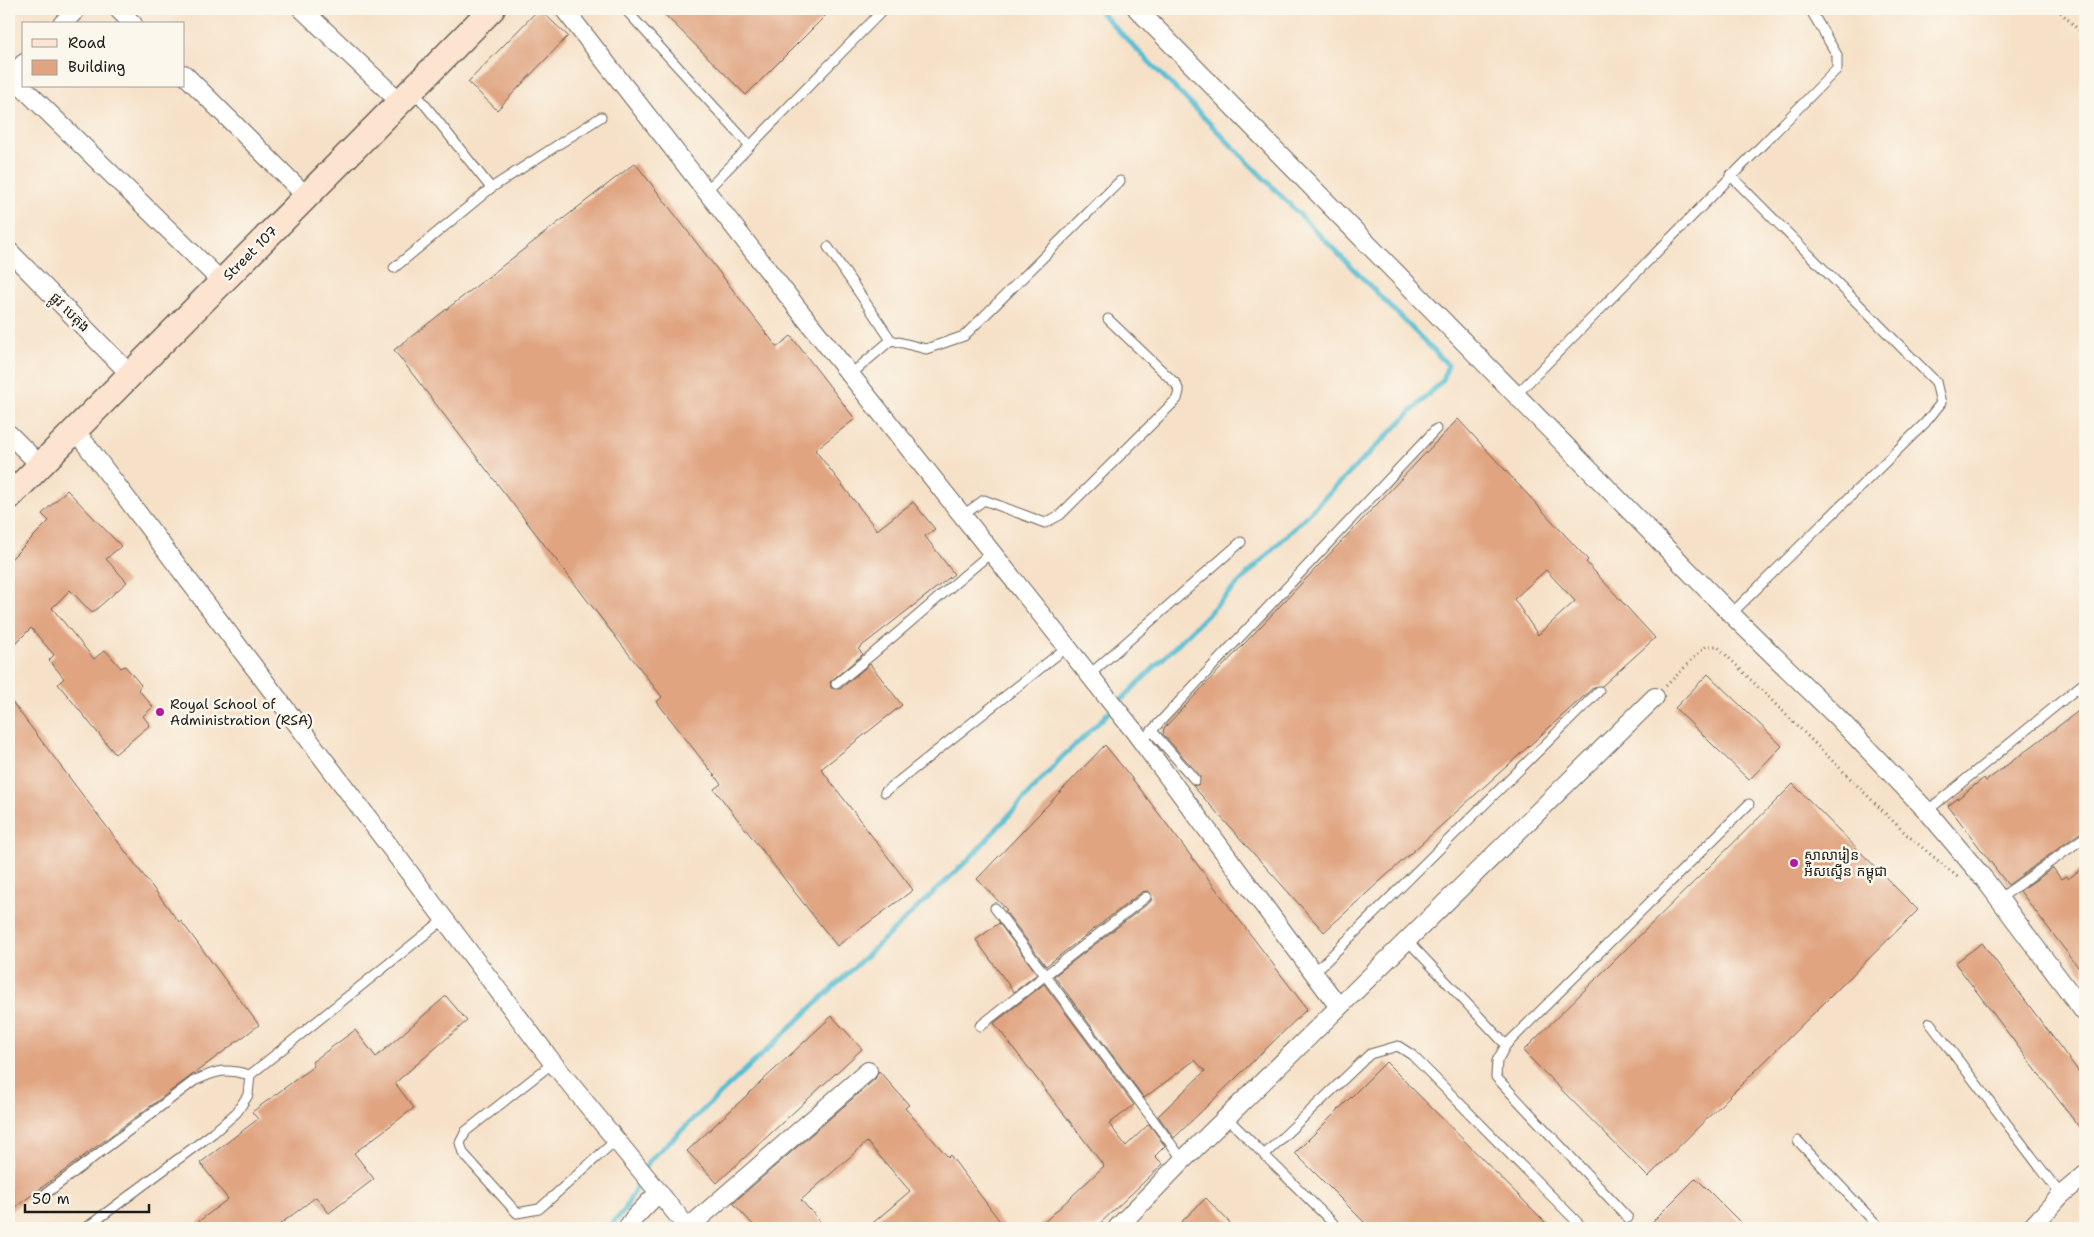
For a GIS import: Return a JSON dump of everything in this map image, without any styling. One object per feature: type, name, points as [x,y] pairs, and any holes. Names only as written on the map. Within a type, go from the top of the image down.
[{"type":"street","points":[[64,22],[77,9]]},
{"type":"street","points":[[118,9],[132,22]]},
{"type":"street","points":[[302,9],[406,96]]},
{"type":"street","name":"Street 107","points":[[9,497],[492,9]]},
{"type":"street","points":[[564,9],[962,516],[1092,679],[1142,735],[1339,1007]]},
{"type":"street","points":[[1137,9],[1731,614],[1837,716],[1928,812],[2084,1008]]},
{"type":"street","points":[[22,65],[9,76],[222,282]]},
{"type":"street","points":[[185,75],[306,196]]},
{"type":"street","name":"ផ្លូវ បេតុង","points":[[9,251],[130,374]]},
{"type":"street","points":[[75,430],[443,920],[553,1063],[688,1228],[868,1071]]},
{"type":"street","points":[[9,434],[40,465]]},
{"type":"street","points":[[1117,1228],[1183,1160],[1655,697]]},
{"type":"street","points":[[2031,1228],[2061,1195],[2085,1175]]},
{"type":"street","points":[[627,1228],[656,1189]]},
{"type":"lane","points":[[625,9],[750,146]]},
{"type":"lane","points":[[706,191],[884,9]]},
{"type":"lane","points":[[1516,395],[1837,69],[1837,55],[1810,9]]},
{"type":"lane","points":[[406,96],[491,188]]},
{"type":"lane","points":[[394,268],[491,188],[601,117]]},
{"type":"lane","points":[[1730,176],[1936,382],[1941,403],[1925,423],[1731,614]]},
{"type":"lane","points":[[828,247],[891,340],[926,349],[964,336],[1120,181]]},
{"type":"lane","points":[[962,516],[984,500],[1045,523],[1060,515],[1178,399],[1180,391],[1176,384],[1108,319]]},
{"type":"lane","points":[[850,375],[891,340]]},
{"type":"lane","points":[[1195,780],[1142,735],[1436,429]]},
{"type":"lane","points":[[1092,679],[1241,542]]},
{"type":"lane","points":[[836,684],[992,552]]},
{"type":"lane","points":[[886,792],[1067,647]]},
{"type":"lane","points":[[1928,812],[2085,682]]},
{"type":"lane","points":[[1314,973],[1599,691]]},
{"type":"lane","points":[[1628,1218],[1496,1078],[1496,1061],[1506,1045],[1749,804]]},
{"type":"lane","points":[[1999,899],[2085,837]]},
{"type":"lane","points":[[980,1026],[1146,897]]},
{"type":"lane","points":[[996,908],[1183,1160]]},
{"type":"lane","points":[[86,1228],[213,1133],[237,1112],[248,1095],[250,1075],[443,920]]},
{"type":"lane","points":[[1407,940],[1506,1045]]},
{"type":"lane","points":[[1930,1023],[2061,1195]]},
{"type":"lane","points":[[1264,1155],[1370,1054],[1398,1046],[1412,1055],[1583,1228]]},
{"type":"lane","points":[[553,1063],[466,1131],[460,1143],[463,1153],[517,1214],[539,1208],[616,1140]]},
{"type":"lane","points":[[40,1198],[194,1081],[231,1069],[250,1075]]},
{"type":"lane","points":[[1227,1118],[1338,1228]]},
{"type":"lane","points":[[1798,1141],[1880,1228]]},
{"type":"path","points":[[2057,9],[2085,36]]},
{"type":"path","points":[[1655,697],[1706,646],[1717,646],[1905,833],[1964,882]]},
{"type":"building","points":[[539,9],[568,36],[497,110],[468,82]]},
{"type":"building","points":[[659,9],[832,9],[746,95]]},
{"type":"building","points":[[635,163],[777,347],[791,336],[855,419],[815,450],[877,530],[913,502],[935,529],[925,536],[954,574],[858,649],[863,654],[830,682],[831,688],[840,689],[870,664],[902,705],[821,769],[913,890],[837,946],[714,789],[721,784],[657,702],[662,697],[394,350]]},
{"type":"building","points":[[1458,419],[1588,560],[1586,562],[1655,638],[1602,686],[1594,687],[1324,932],[1193,786],[1199,784],[1200,776],[1163,734],[1164,728]],"holes":[[[1546,570],[1575,601],[1538,635],[1514,599]]]},
{"type":"building","points":[[67,490],[121,546],[106,559],[127,582],[92,613],[70,590],[52,608],[94,659],[105,650],[121,668],[125,666],[141,685],[138,689],[153,707],[143,716],[150,725],[115,754],[58,684],[64,678],[49,660],[54,655],[31,628],[9,650],[9,561],[49,521],[42,514]]},
{"type":"building","points":[[1708,674],[1782,746],[1749,780],[1675,708]]},
{"type":"building","points":[[9,698],[259,1025],[9,1212]]},
{"type":"building","points":[[2085,706],[2085,829],[2008,885],[1948,806],[1984,778],[1986,781]]},
{"type":"building","points":[[1105,745],[1307,1009],[1174,1138],[1158,1116],[1205,1071],[1195,1060],[1144,1098],[1054,976],[1150,902],[1152,899],[1151,894],[1148,891],[1142,892],[1046,966],[1005,911],[1007,910],[977,879]]},
{"type":"building","points":[[1793,784],[1918,910],[1648,1177],[1523,1051]]},
{"type":"building","points":[[2085,866],[2085,976],[2020,891],[2053,868],[2061,879],[2066,876],[2068,879]]},
{"type":"building","points":[[999,923],[1037,974],[1014,992],[976,940]]},
{"type":"building","points":[[1982,943],[2085,1080],[2085,1135],[1955,963]]},
{"type":"building","points":[[1044,984],[1134,1105],[1109,1124],[1126,1146],[1149,1124],[1165,1146],[1155,1156],[1163,1164],[1095,1228],[1038,1228],[1104,1166],[994,1023]]},
{"type":"building","points":[[446,996],[467,1021],[395,1083],[414,1108],[354,1153],[374,1179],[329,1213],[316,1197],[275,1228],[190,1228],[228,1199],[200,1163],[258,1119],[252,1112],[314,1066],[312,1062],[355,1030],[376,1057]]},
{"type":"building","points":[[832,1016],[862,1049],[717,1183],[687,1151]]},
{"type":"building","points":[[1386,1062],[1551,1228],[1370,1228],[1295,1153]]},
{"type":"building","points":[[879,1071],[909,1105],[905,1108],[948,1157],[950,1155],[1005,1228],[867,1228],[910,1191],[867,1142],[801,1200],[826,1228],[756,1228],[733,1203],[875,1079]]},
{"type":"building","points":[[1696,1178],[1746,1228],[1646,1228]]},
{"type":"building","points":[[1206,1198],[1235,1228],[1175,1228]]},
{"type":"waterway","points":[[645,1169],[649,1161],[969,859],[1063,756],[1443,380],[1448,365],[1097,9]]},
{"type":"waterway","points":[[608,1228],[624,1211],[641,1177]]},
{"type":"place","name":"Royal School of Administration (RSA)","points":[[160,712]]},
{"type":"place","name":"សាលារៀន អ៉ិសស្ទើន កម្ពុជា","points":[[1794,863]]}]
